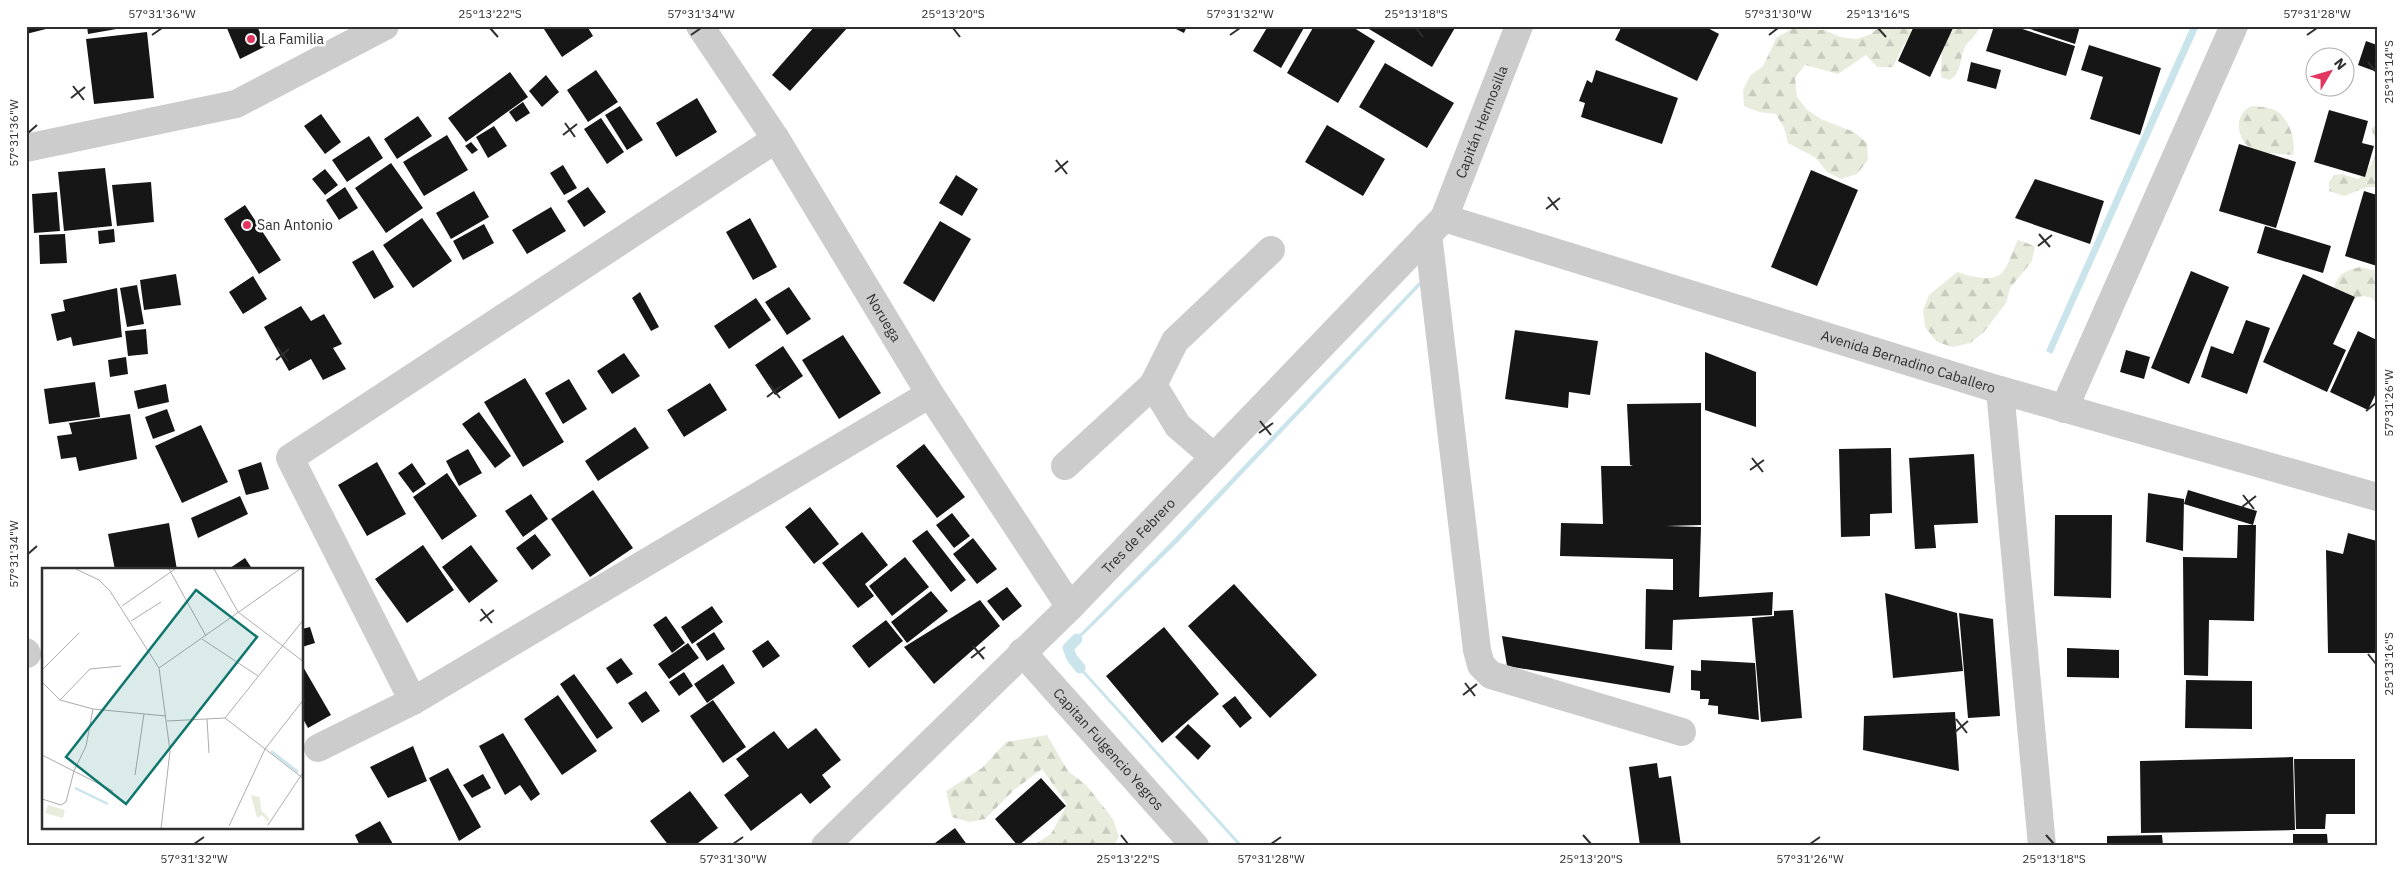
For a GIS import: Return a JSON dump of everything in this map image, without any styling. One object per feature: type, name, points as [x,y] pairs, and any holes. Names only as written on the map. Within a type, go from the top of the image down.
[{"type":"street","points":[[26,148],[236,104],[385,26]]},
{"type":"street","name":"Noruega","points":[[700,26],[776,139],[930,394],[1070,607]]},
{"type":"street","name":"Capitán Hermosilla","points":[[1436,226],[1519,26]]},
{"type":"street","points":[[2064,408],[2234,26]]},
{"type":"street","points":[[413,702],[290,458],[776,139]]},
{"type":"street","points":[[1436,226],[1475,640],[1481,665],[1492,675],[1682,732]]},
{"type":"street","name":"Avenida Bernadino Caballero","points":[[1436,226],[2000,390],[2377,497]]},
{"type":"street","name":"Tres de Febrero","points":[[824,846],[1070,607],[1436,226]]},
{"type":"street","points":[[1065,466],[1153,385],[1175,341],[1271,250]]},
{"type":"street","points":[[1153,385],[1178,426],[1214,457]]},
{"type":"street","points":[[2000,390],[2042,846]]},
{"type":"street","points":[[318,748],[413,702],[930,394]]},
{"type":"street","name":"Capitan Fulgencio Yegros","points":[[1022,652],[1195,846]]},
{"type":"green space","points":[[1881,26],[1906,26],[1913,33],[1903,46],[1893,67],[1877,67],[1866,55],[1838,74],[1805,65],[1795,78],[1797,97],[1807,110],[1821,119],[1854,132],[1867,143],[1868,160],[1857,174],[1841,179],[1827,172],[1816,158],[1788,143],[1784,128],[1776,114],[1759,112],[1744,106],[1743,90],[1750,76],[1763,66],[1777,37],[1792,29],[1825,30],[1840,37],[1857,39],[1871,34]]},
{"type":"green space","points":[[1956,26],[1980,26],[1977,33],[1964,49],[1958,71],[1949,80],[1941,77],[1942,45]]},
{"type":"green space","points":[[2252,106],[2272,109],[2282,116],[2291,132],[2294,144],[2293,155],[2257,151],[2245,143],[2239,130],[2239,122],[2245,110]]},
{"type":"green space","points":[[2377,122],[2377,187],[2367,187],[2344,196],[2329,191],[2329,182],[2334,175],[2342,174],[2358,179],[2368,168],[2374,159],[2376,149],[2372,129]]},
{"type":"green space","points":[[2018,240],[2035,246],[2032,261],[2010,288],[2006,303],[1983,333],[1970,343],[1953,347],[1937,342],[1925,327],[1923,310],[1929,295],[1957,272],[1982,278],[1996,277],[2001,274],[2007,266]]},
{"type":"green space","points":[[2360,267],[2377,271],[2377,304],[2372,298],[2364,296],[2347,300],[2332,295],[2340,276]]},
{"type":"green space","points":[[1047,735],[1068,771],[1087,786],[1113,819],[1119,837],[1113,846],[1032,846],[1051,834],[1067,804],[1042,769],[1014,790],[985,819],[969,822],[952,817],[946,791],[982,768],[1006,742]]},
{"type":"water","points":[[2191,26],[2199,26],[2052,354],[2046,351]]},
{"type":"water","points":[[1419,282],[1421,285],[1178,542],[1067,651],[1065,649],[1175,538]]},
{"type":"water","points":[[1071,656],[1243,846],[1239,846],[1069,658]]},
{"type":"building","points":[[26,26],[54,26],[54,27],[26,34]]},
{"type":"building","points":[[87,26],[122,26],[122,28],[88,34]]},
{"type":"building","points":[[226,26],[257,26],[266,46],[240,59]]},
{"type":"building","points":[[542,26],[587,26],[593,36],[562,57]]},
{"type":"building","points":[[815,26],[849,26],[790,91],[772,75]]},
{"type":"building","points":[[1170,26],[1187,26],[1184,33]]},
{"type":"building","points":[[1268,26],[1305,26],[1281,68],[1253,51]]},
{"type":"building","points":[[1314,26],[1351,26],[1375,41],[1338,103],[1287,73]]},
{"type":"building","points":[[1371,26],[1456,26],[1432,67],[1369,29]]},
{"type":"building","points":[[1622,26],[1704,26],[1719,34],[1697,81],[1615,40]]},
{"type":"building","points":[[1914,26],[1954,26],[1930,77],[1898,61]]},
{"type":"building","points":[[1994,26],[2013,26],[2075,46],[2066,76],[1986,51]]},
{"type":"building","points":[[2021,26],[2080,26],[2075,44]]},
{"type":"building","points":[[147,32],[154,98],[94,104],[86,39]]},
{"type":"building","points":[[2366,41],[2377,45],[2377,72],[2358,65]]},
{"type":"building","points":[[2089,45],[2161,68],[2140,135],[2090,119],[2103,77],[2081,70]]},
{"type":"building","points":[[1971,62],[2001,70],[1996,89],[1967,81]]},
{"type":"building","points":[[1385,63],[1454,103],[1427,148],[1359,107]]},
{"type":"building","points":[[596,70],[618,102],[588,122],[567,90]]},
{"type":"building","points":[[1596,70],[1678,98],[1662,144],[1581,117],[1585,103],[1579,101],[1587,80],[1592,83]]},
{"type":"building","points":[[510,72],[528,97],[466,142],[448,118]]},
{"type":"building","points":[[546,75],[559,92],[542,107],[529,91]]},
{"type":"building","points":[[697,98],[717,132],[676,157],[656,123]]},
{"type":"building","points":[[523,102],[530,113],[516,122],[509,112]]},
{"type":"building","points":[[620,106],[643,140],[627,150],[605,115]]},
{"type":"building","points":[[2329,110],[2368,121],[2362,143],[2374,146],[2365,177],[2314,162]]},
{"type":"building","points":[[321,114],[341,142],[325,154],[304,126]]},
{"type":"building","points":[[418,116],[432,136],[397,159],[384,139]]},
{"type":"building","points":[[601,118],[624,152],[607,164],[584,129]]},
{"type":"building","points":[[1327,125],[1385,159],[1363,196],[1305,162]]},
{"type":"building","points":[[494,126],[507,146],[488,158],[476,137]]},
{"type":"building","points":[[447,135],[468,170],[424,196],[403,162]]},
{"type":"building","points":[[369,136],[383,158],[347,182],[332,160]]},
{"type":"building","points":[[471,142],[478,150],[472,154],[465,146]]},
{"type":"building","points":[[2239,144],[2296,162],[2276,228],[2219,211]]},
{"type":"building","points":[[391,163],[423,208],[386,233],[355,188]]},
{"type":"building","points":[[563,165],[577,188],[564,195],[550,173]]},
{"type":"building","points":[[105,168],[112,226],[64,231],[58,172]]},
{"type":"building","points":[[325,169],[338,185],[325,195],[312,179]]},
{"type":"building","points":[[1811,170],[1858,190],[1817,286],[1771,267]]},
{"type":"building","points":[[956,175],[978,189],[962,216],[939,203]]},
{"type":"building","points":[[2035,179],[2104,201],[2090,244],[2015,218]]},
{"type":"building","points":[[151,182],[154,222],[117,226],[112,185]]},
{"type":"building","points":[[345,187],[358,208],[339,220],[326,200]]},
{"type":"building","points":[[588,187],[606,212],[584,227],[567,201]]},
{"type":"building","points":[[474,191],[489,217],[451,239],[436,213]]},
{"type":"building","points":[[2364,191],[2377,195],[2377,266],[2345,256]]},
{"type":"building","points":[[57,192],[60,231],[34,233],[32,194]]},
{"type":"building","points":[[245,205],[281,260],[259,274],[224,219]]},
{"type":"building","points":[[551,207],[566,231],[527,254],[512,230]]},
{"type":"building","points":[[422,218],[452,261],[413,288],[383,245]]},
{"type":"building","points":[[750,218],[777,267],[753,280],[726,232]]},
{"type":"building","points":[[940,221],[971,239],[934,302],[903,283]]},
{"type":"building","points":[[484,224],[494,243],[463,260],[453,241]]},
{"type":"building","points":[[2265,226],[2331,246],[2323,273],[2257,253]]},
{"type":"building","points":[[114,229],[115,242],[99,244],[98,231]]},
{"type":"building","points":[[65,234],[67,263],[40,264],[39,235]]},
{"type":"building","points":[[373,250],[394,287],[374,299],[352,262]]},
{"type":"building","points":[[2191,271],[2229,287],[2189,384],[2151,368]]},
{"type":"building","points":[[176,274],[181,305],[144,310],[140,280]]},
{"type":"building","points":[[2303,274],[2355,297],[2333,344],[2346,350],[2327,392],[2263,362]]},
{"type":"building","points":[[253,276],[267,299],[243,314],[229,292]]},
{"type":"building","points":[[137,285],[144,324],[127,327],[120,288]]},
{"type":"building","points":[[789,287],[811,319],[787,335],[765,302]]},
{"type":"building","points":[[117,288],[122,337],[73,346],[71,337],[57,341],[51,314],[65,311],[63,300]]},
{"type":"building","points":[[640,292],[659,327],[651,331],[632,298]]},
{"type":"building","points":[[756,298],[771,320],[729,349],[714,326]]},
{"type":"building","points":[[301,306],[311,321],[324,314],[342,344],[333,348],[346,369],[323,380],[311,359],[289,371],[264,327]]},
{"type":"building","points":[[2246,320],[2270,328],[2247,394],[2201,377],[2211,346],[2233,354]]},
{"type":"building","points":[[146,329],[148,354],[128,356],[125,331]]},
{"type":"building","points":[[1515,330],[1598,341],[1590,395],[1569,392],[1568,408],[1505,399]]},
{"type":"building","points":[[2358,331],[2377,340],[2377,391],[2368,410],[2330,392]]},
{"type":"building","points":[[843,335],[881,393],[839,419],[802,360]]},
{"type":"building","points":[[783,346],[803,376],[775,395],[755,365]]},
{"type":"building","points":[[2126,350],[2150,357],[2144,379],[2120,372]]},
{"type":"building","points":[[1705,352],[1756,372],[1756,427],[1705,410]]},
{"type":"building","points":[[624,353],[640,376],[612,394],[597,371]]},
{"type":"building","points":[[126,357],[128,374],[110,377],[108,360]]},
{"type":"building","points":[[525,378],[564,442],[523,467],[484,402]]},
{"type":"building","points":[[569,379],[587,409],[563,424],[545,393]]},
{"type":"building","points":[[95,382],[100,417],[49,424],[44,389]]},
{"type":"building","points":[[710,383],[727,410],[684,437],[667,410]]},
{"type":"building","points":[[166,384],[169,402],[138,409],[134,391]]},
{"type":"building","points":[[1701,403],[1701,525],[1666,526],[1701,527],[1699,597],[1773,592],[1772,615],[1673,620],[1672,650],[1645,649],[1646,589],[1673,590],[1673,559],[1560,556],[1561,523],[1603,524],[1601,466],[1633,466],[1630,465],[1627,404]]},
{"type":"building","points":[[167,409],[175,431],[153,439],[145,417]]},
{"type":"building","points":[[479,412],[511,456],[495,468],[462,424]]},
{"type":"building","points":[[130,414],[137,459],[79,471],[76,457],[61,459],[57,436],[72,434],[69,423]]},
{"type":"building","points":[[201,425],[228,482],[182,503],[155,446]]},
{"type":"building","points":[[635,427],[649,448],[598,481],[585,461]]},
{"type":"building","points":[[924,444],[965,497],[937,518],[896,466]]},
{"type":"building","points":[[1891,448],[1892,513],[1870,514],[1870,536],[1841,537],[1839,449]]},
{"type":"building","points":[[468,449],[482,473],[459,486],[446,461]]},
{"type":"building","points":[[1974,454],[1978,523],[1934,525],[1936,548],[1915,549],[1909,458]]},
{"type":"building","points":[[261,462],[269,489],[246,495],[238,470]]},
{"type":"building","points":[[377,462],[406,514],[367,536],[338,485]]},
{"type":"building","points":[[412,463],[426,484],[413,493],[398,473]]},
{"type":"building","points":[[447,473],[477,516],[442,540],[413,497]]},
{"type":"building","points":[[593,490],[633,548],[590,577],[551,519]]},
{"type":"building","points":[[2188,490],[2257,511],[2253,525],[2184,504]]},
{"type":"building","points":[[2148,493],[2184,499],[2183,551],[2146,542]]},
{"type":"building","points":[[531,494],[548,519],[523,537],[505,511]]},
{"type":"building","points":[[240,496],[248,514],[198,538],[191,518]]},
{"type":"building","points":[[810,507],[839,544],[814,564],[785,527]]},
{"type":"building","points":[[952,513],[970,536],[954,548],[936,525]]},
{"type":"building","points":[[2055,515],[2112,515],[2111,598],[2054,596]]},
{"type":"building","points":[[169,523],[177,568],[115,568],[108,534]]},
{"type":"building","points":[[2238,525],[2256,525],[2254,621],[2209,620],[2208,676],[2184,675],[2183,557],[2237,558]]},
{"type":"building","points":[[927,530],[966,580],[951,592],[912,541]]},
{"type":"building","points":[[862,532],[888,565],[865,584],[874,596],[858,608],[822,563]]},
{"type":"building","points":[[2348,533],[2377,541],[2377,653],[2328,653],[2326,550],[2343,554]]},
{"type":"building","points":[[535,534],[551,555],[532,570],[516,548]]},
{"type":"building","points":[[973,538],[997,569],[977,584],[953,554]]},
{"type":"building","points":[[423,545],[454,590],[407,623],[375,579]]},
{"type":"building","points":[[471,545],[498,581],[469,603],[442,567]]},
{"type":"building","points":[[905,557],[929,587],[892,616],[869,586]]},
{"type":"building","points":[[245,558],[252,568],[230,568]]},
{"type":"building","points":[[1234,584],[1317,675],[1270,718],[1188,626]]},
{"type":"building","points":[[1007,587],[1022,606],[1003,621],[987,601]]},
{"type":"building","points":[[931,591],[948,611],[907,643],[891,622]]},
{"type":"building","points":[[1885,593],[1957,613],[1963,671],[1893,678]]},
{"type":"building","points":[[980,600],[1000,626],[934,684],[904,647]]},
{"type":"building","points":[[712,606],[723,622],[692,644],[681,627]]},
{"type":"building","points":[[1793,610],[1802,718],[1761,722],[1752,618],[1774,616],[1774,611]]},
{"type":"building","points":[[1959,613],[1993,619],[2000,716],[1968,718]]},
{"type":"building","points":[[666,616],[685,643],[672,653],[653,625]]},
{"type":"building","points":[[886,620],[903,641],[869,668],[852,646]]},
{"type":"building","points":[[310,627],[315,643],[304,646],[304,628]]},
{"type":"building","points":[[1164,627],[1219,694],[1162,743],[1106,676]]},
{"type":"building","points":[[714,632],[725,649],[707,661],[696,644]]},
{"type":"building","points":[[1502,636],[1674,666],[1670,693],[1507,666]]},
{"type":"building","points":[[768,640],[780,656],[763,668],[752,651]]},
{"type":"building","points":[[688,643],[699,658],[669,679],[658,664]]},
{"type":"building","points":[[2067,648],[2119,650],[2119,678],[2067,677]]},
{"type":"building","points":[[621,658],[633,674],[617,684],[606,668]]},
{"type":"building","points":[[1701,660],[1755,663],[1759,720],[1718,714],[1718,706],[1708,705],[1709,699],[1700,699],[1700,691],[1691,690],[1691,670],[1701,671]]},
{"type":"building","points":[[723,664],[735,683],[707,703],[694,684]]},
{"type":"building","points":[[304,668],[331,715],[308,728],[304,721]]},
{"type":"building","points":[[684,672],[693,686],[679,696],[669,682]]},
{"type":"building","points":[[574,674],[613,728],[597,739],[560,684]]},
{"type":"building","points":[[2186,680],[2252,681],[2252,729],[2185,728]]},
{"type":"building","points":[[646,691],[660,711],[642,723],[628,703]]},
{"type":"building","points":[[558,695],[597,751],[562,775],[524,719]]},
{"type":"building","points":[[1235,696],[1252,718],[1240,728],[1222,706]]},
{"type":"building","points":[[713,700],[746,747],[723,763],[690,716]]},
{"type":"building","points":[[1955,712],[1959,771],[1863,750],[1864,716]]},
{"type":"building","points":[[1188,724],[1211,746],[1198,760],[1175,737]]},
{"type":"building","points":[[816,728],[841,760],[822,775],[831,787],[810,804],[801,793],[751,831],[724,795],[749,776],[736,759],[774,731],[788,749]]},
{"type":"building","points":[[503,733],[540,794],[531,801],[520,785],[505,795],[479,746]]},
{"type":"building","points":[[413,746],[427,781],[388,798],[370,767]]},
{"type":"building","points":[[2293,757],[2295,830],[2141,833],[2140,761]]},
{"type":"building","points":[[2294,759],[2355,759],[2355,814],[2326,814],[2325,829],[2296,829]]},
{"type":"building","points":[[1657,763],[1659,778],[1671,776],[1681,846],[1640,846],[1629,767]]},
{"type":"building","points":[[448,768],[481,827],[459,841],[429,778]]},
{"type":"building","points":[[483,774],[491,788],[472,798],[463,785]]},
{"type":"building","points":[[1041,778],[1066,806],[1018,846],[995,819]]},
{"type":"building","points":[[690,791],[718,828],[694,846],[669,846],[650,821]]},
{"type":"building","points":[[380,821],[394,846],[360,846],[355,835]]},
{"type":"building","points":[[955,828],[968,846],[931,846]]},
{"type":"building","points":[[2293,834],[2327,834],[2328,846],[2293,846]]},
{"type":"building","points":[[2162,835],[2163,846],[2107,846],[2107,836]]},
{"type":"waterway","points":[[1077,639],[1068,648],[1072,658],[1080,668]]},
{"type":"place","name":"La Familia","points":[[251,39]]},
{"type":"place","name":"San Antonio","points":[[247,225]]}]
